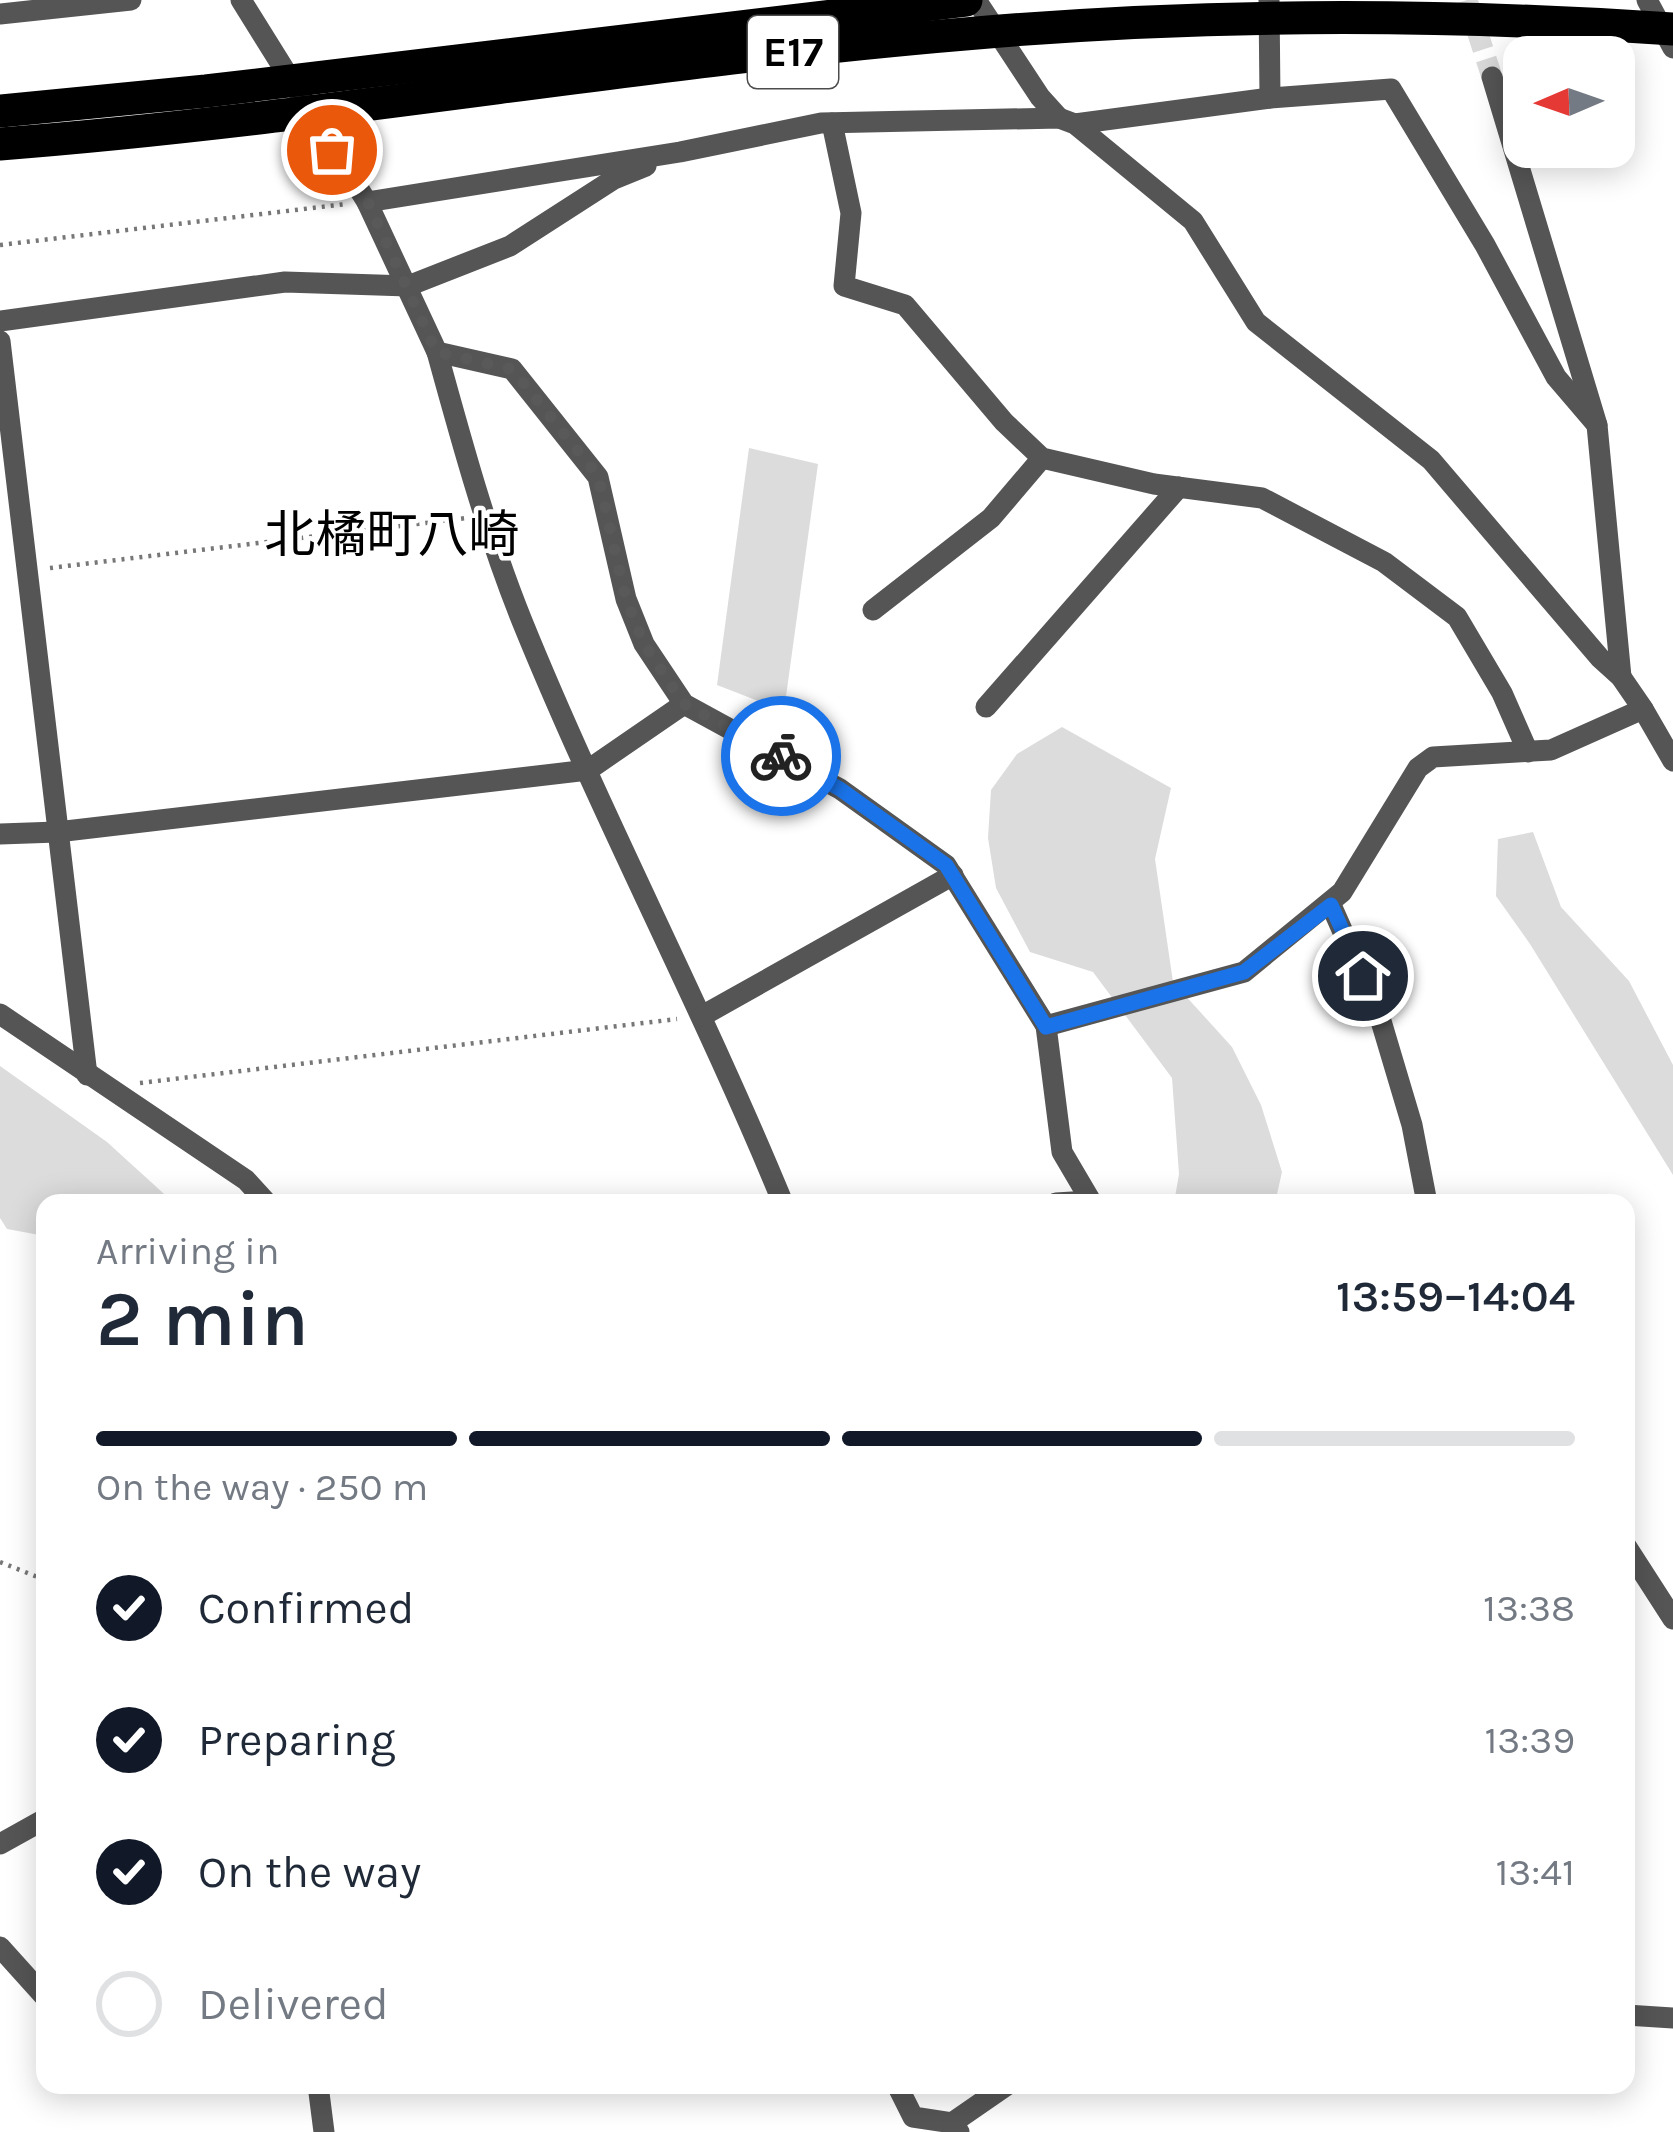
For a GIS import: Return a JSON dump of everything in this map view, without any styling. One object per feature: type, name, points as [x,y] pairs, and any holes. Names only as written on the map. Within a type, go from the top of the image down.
[{"type":"highway","name":"E17","points":[[0,111],[206,91],[966,0]]},
{"type":"highway","name":"E17","points":[[0,144],[206,124],[859,45],[1069,26],[1354,16],[1673,29]]},
{"type":"street","points":[[0,14],[131,0]]},
{"type":"street","points":[[976,0],[1040,98],[1192,221],[1256,322],[1431,460],[1621,677],[1673,761]]},
{"type":"street","points":[[1269,0],[1270,98]]},
{"type":"street","points":[[1647,0],[1673,48]]},
{"type":"street","points":[[243,4],[361,194],[408,286],[436,352],[484,516],[521,620],[780,1194]]},
{"type":"street","points":[[1492,77],[1597,424],[1621,677]]},
{"type":"street","points":[[361,194],[680,152],[832,123],[1067,121],[1391,89],[1485,245],[1556,377],[1597,424]]},
{"type":"street","points":[[832,123],[851,213],[844,286],[905,305],[1004,422],[1042,458],[1179,487],[1262,498],[1384,562],[1457,617],[1502,693],[1528,752]]},
{"type":"street","points":[[0,321],[285,282],[408,286],[510,246],[614,179],[680,152]]},
{"type":"street","points":[[0,341],[57,832],[96,1081]]},
{"type":"street","points":[[436,352],[512,369],[598,476],[626,599],[644,644],[684,704],[840,789],[946,865],[1046,1027],[1062,1152],[1086,1194]]},
{"type":"street","points":[[873,610],[991,518],[1042,458]]},
{"type":"street","points":[[986,707],[1179,487]]},
{"type":"street","points":[[0,834],[57,832],[588,770],[684,704]]},
{"type":"street","points":[[1046,1027],[1244,972],[1331,905],[1354,876],[1418,768],[1432,757],[1551,750],[1643,709]]},
{"type":"street","points":[[703,1016],[952,875]]},
{"type":"street","points":[[1331,905],[1378,1012],[1412,1126],[1425,1194]]},
{"type":"street","points":[[0,1014],[246,1180],[259,1194]]},
{"type":"street","points":[[1635,1560],[1673,1618]]},
{"type":"street","points":[[0,1844],[36,1824]]},
{"type":"street","points":[[0,1946],[36,1987]]},
{"type":"street","points":[[1635,2016],[1673,2018]]},
{"type":"street","points":[[319,2094],[324,2132]]},
{"type":"street","points":[[902,2094],[914,2117],[955,2127],[995,2094]]},
{"type":"path","points":[[0,244],[361,194]]},
{"type":"path","points":[[26,571],[484,516]]},
{"type":"path","points":[[96,1081],[703,1016]]},
{"type":"path","points":[[0,1562],[36,1576]]},
{"type":"shaded area","points":[[749,448],[818,464],[784,711],[717,685]]},
{"type":"shaded area","points":[[1062,727],[1171,788],[1155,859],[1173,982],[1232,1047],[1261,1105],[1282,1172],[1277,1194],[1176,1194],[1179,1174],[1172,1078],[1093,972],[1030,952],[996,888],[988,838],[991,790],[1017,754]]},
{"type":"shaded area","points":[[1533,832],[1561,907],[1629,981],[1673,1065],[1673,1175],[1496,896],[1498,839]]},
{"type":"shaded area","points":[[0,1066],[107,1142],[164,1194],[36,1194],[36,1234],[7,1229],[0,1218]]},
{"type":"tunnel","points":[[1467,0],[1492,77]]},
{"type":"way so far","points":[[332,150],[368,202],[436,352],[512,369],[598,476],[626,599],[644,644],[684,704],[781,756]]},
{"type":"district","name":"北橘町八崎","points":[[392,535]]},
{"type":"route","points":[[781,756],[840,789],[946,865],[1046,1027],[1244,972],[1331,905],[1363,976]]}]
